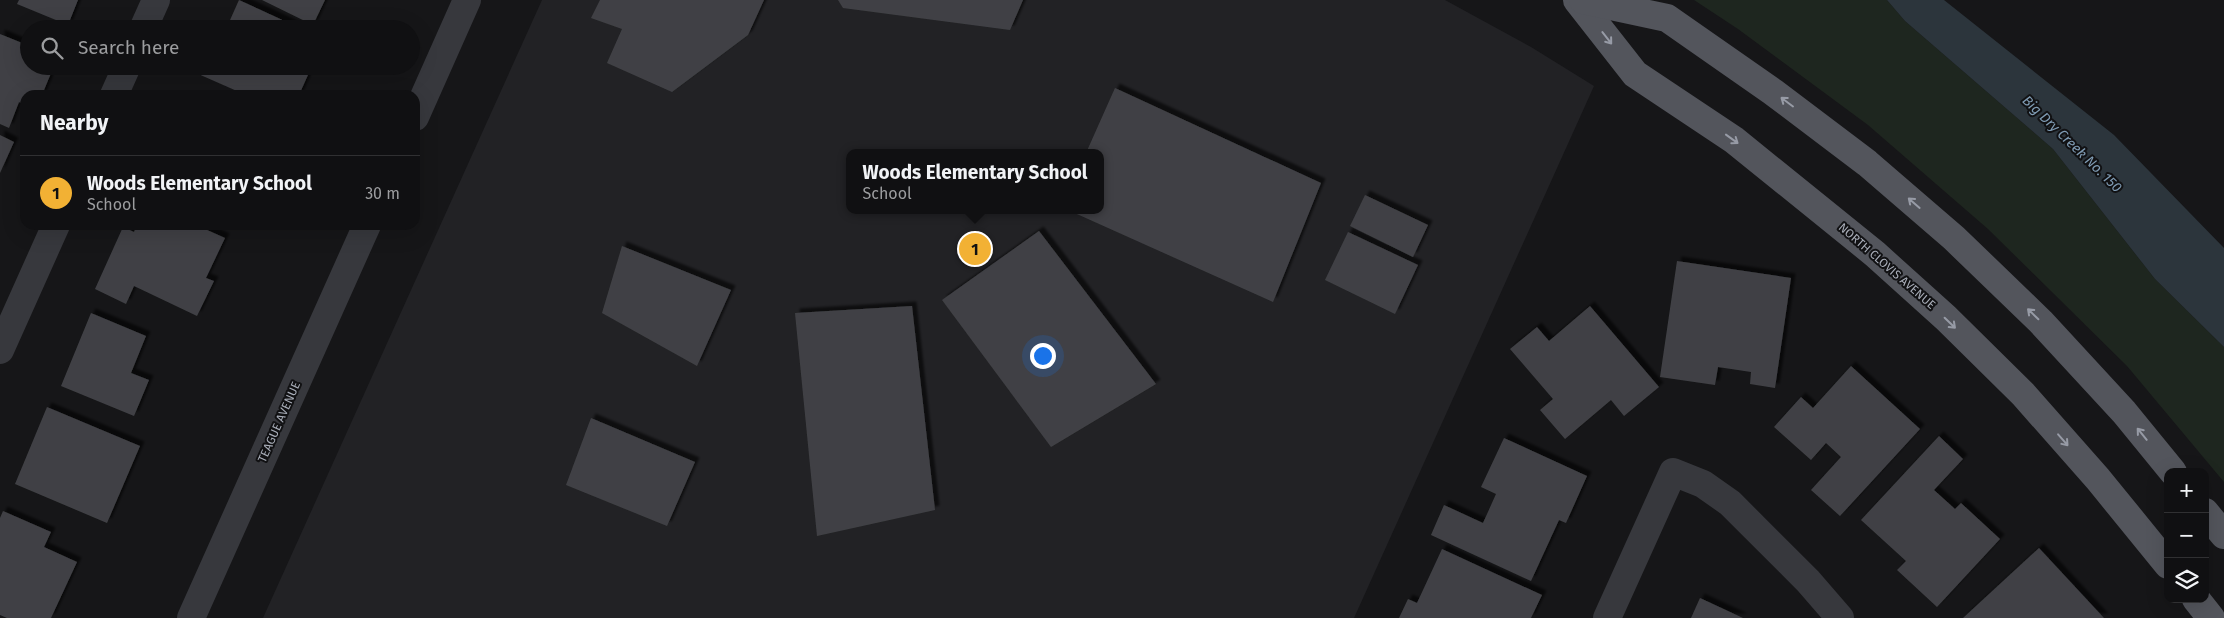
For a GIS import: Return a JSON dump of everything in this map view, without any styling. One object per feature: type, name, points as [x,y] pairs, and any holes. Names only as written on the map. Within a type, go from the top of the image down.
[{"type":"main road","name":"NORTH CLOVIS AVENUE","points":[[1577,0],[1635,74],[1749,152],[1876,254],[1946,318],[2023,394],[2098,479],[2164,560]]},
{"type":"main road","points":[[1583,0],[1667,18],[1773,92],[1868,163],[1954,238],[2041,322],[2124,412],[2170,468]]},
{"type":"main road","points":[[2206,513],[2224,535]]},
{"type":"main road","points":[[2199,603],[2211,618]]},
{"type":"street","points":[[147,20],[156,0]]},
{"type":"street","points":[[420,106],[468,0]]},
{"type":"street","points":[[116,90],[122,75]]},
{"type":"street","points":[[0,350],[54,230]]},
{"type":"street","name":"TEAGUE AVENUE","points":[[191,618],[365,230]]},
{"type":"street","points":[[1607,618],[1673,472],[1703,484],[1730,503],[1808,581],[1840,618]]},
{"type":"shaded area","points":[[542,0],[1445,0],[1531,47],[1594,86],[1354,618],[263,618]]},
{"type":"shaded area","points":[[1694,0],[1887,0],[1905,21],[2053,149],[2155,279],[2224,347],[2224,482],[2127,366],[1988,229],[1868,125],[1738,29]]},
{"type":"water","name":"Big Dry Creek No. 150","points":[[1887,0],[1944,0],[2114,135],[2224,248],[2224,347],[2155,279],[2053,149],[1905,21]]},
{"type":"building","points":[[19,0],[78,0],[70,20],[56,20],[17,4]]},
{"type":"building","points":[[239,0],[282,20],[230,20]]},
{"type":"building","points":[[262,0],[325,0],[315,20],[303,20]]},
{"type":"building","points":[[600,0],[764,0],[748,35],[672,92],[607,63],[622,29],[591,18]]},
{"type":"building","points":[[838,0],[1023,0],[1010,30],[843,8]]},
{"type":"building","points":[[0,34],[20,42],[20,75],[50,75],[44,90],[20,90],[20,102],[9,128],[0,124]]},
{"type":"building","points":[[201,75],[308,75],[301,90],[235,90]]},
{"type":"building","points":[[1115,88],[1321,183],[1273,302],[1077,214],[1104,214],[1104,149],[1088,149]]},
{"type":"building","points":[[0,135],[14,142],[0,173]]},
{"type":"building","points":[[1365,195],[1428,225],[1413,257],[1350,226]]},
{"type":"building","points":[[122,230],[134,232],[135,230],[207,230],[225,238],[206,278],[214,281],[197,316],[134,286],[126,304],[95,289]]},
{"type":"building","points":[[1039,231],[1156,384],[1051,447],[942,300]]},
{"type":"building","points":[[1348,232],[1418,265],[1395,314],[1325,280]]},
{"type":"building","points":[[622,246],[731,290],[697,366],[602,313]]},
{"type":"building","points":[[1677,261],[1791,278],[1775,388],[1750,384],[1751,372],[1718,367],[1715,385],[1660,377]]},
{"type":"building","points":[[912,306],[935,510],[817,536],[795,313]]},
{"type":"building","points":[[1590,306],[1659,387],[1624,416],[1611,400],[1565,439],[1540,410],[1553,399],[1510,349],[1537,327],[1549,341]]},
{"type":"building","points":[[91,313],[146,336],[131,373],[149,380],[134,416],[61,386]]},
{"type":"building","points":[[1851,366],[1920,429],[1840,516],[1811,490],[1841,457],[1826,443],[1811,460],[1774,427],[1801,397],[1813,408]]},
{"type":"building","points":[[47,407],[140,446],[107,523],[15,484]]},
{"type":"building","points":[[591,418],[695,462],[667,526],[566,485]]},
{"type":"building","points":[[1939,436],[1963,459],[1934,490],[1955,509],[1961,503],[2000,539],[1937,607],[1897,570],[1906,561],[1861,520]]},
{"type":"building","points":[[1504,438],[1587,476],[1566,523],[1559,520],[1531,581],[1431,535],[1444,505],[1483,523],[1496,494],[1481,487]]},
{"type":"building","points":[[3,511],[51,532],[44,547],[77,562],[51,618],[7,618],[0,615],[0,518]]},
{"type":"building","points":[[2039,548],[2104,618],[1963,618]]},
{"type":"building","points":[[1442,549],[1542,595],[1531,618],[1399,618],[1408,599],[1417,603]]},
{"type":"building","points":[[1700,598],[1743,618],[1691,618]]},
{"type":"place","name":"Woods Elementary School","points":[[975,249]]}]
